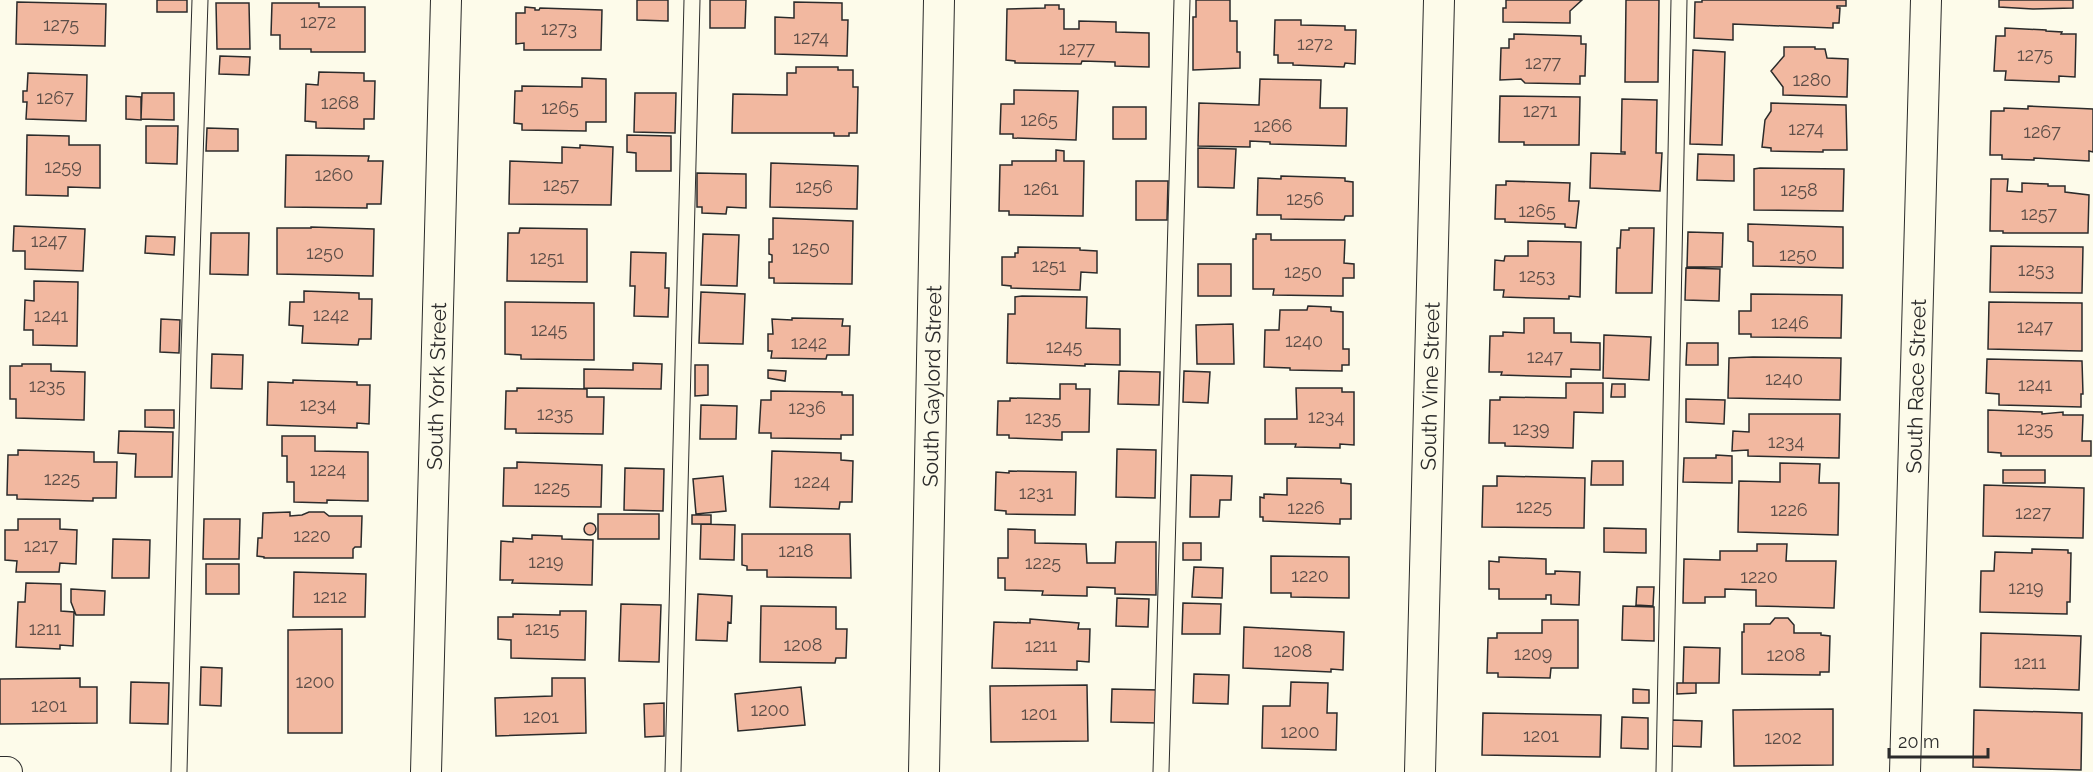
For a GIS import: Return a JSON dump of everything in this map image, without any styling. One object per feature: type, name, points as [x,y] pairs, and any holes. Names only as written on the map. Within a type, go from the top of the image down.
[{"type":"street","name":"South York Street","points":[[426,772],[446,0]]},
{"type":"street","name":"South Gaylord Street","points":[[924,772],[939,0]]},
{"type":"street","name":"South Vine Street","points":[[1420,772],[1439,0]]},
{"type":"street","name":"South Race Street","points":[[1905,772],[1926,0]]},
{"type":"street","points":[[0,772],[7,772]]},
{"type":"lane","points":[[179,772],[200,0]]},
{"type":"lane","points":[[673,772],[692,0]]},
{"type":"lane","points":[[1161,772],[1182,0]]},
{"type":"lane","points":[[1664,772],[1678,0]]},
{"type":"building","points":[[157,0],[187,0],[187,12],[157,12]]},
{"type":"building","points":[[637,0],[668,0],[668,21],[637,20]]},
{"type":"building","points":[[710,0],[746,0],[745,28],[710,28]]},
{"type":"building","points":[[1196,0],[1230,0],[1230,21],[1237,21],[1237,52],[1240,52],[1240,68],[1193,70],[1193,17],[1196,17]]},
{"type":"building","points":[[1506,0],[1582,0],[1570,11],[1570,23],[1503,22],[1503,8],[1506,8]]},
{"type":"building","points":[[1626,0],[1659,0],[1658,82],[1625,82]]},
{"type":"building","points":[[1702,0],[1846,0],[1846,6],[1837,6],[1840,8],[1839,23],[1833,23],[1833,28],[1733,24],[1733,40],[1694,38],[1695,2],[1702,2]]},
{"type":"building","points":[[1999,0],[2073,0],[2073,8],[1999,7]]},
{"type":"building","points":[[17,2],[106,4],[105,46],[16,44]]},
{"type":"building","points":[[794,2],[842,3],[842,20],[848,20],[847,56],[775,54],[775,17],[794,18]]},
{"type":"building","points":[[216,3],[249,3],[250,49],[217,49]]},
{"type":"building","points":[[272,3],[319,3],[319,7],[365,7],[365,52],[311,52],[311,49],[280,49],[280,35],[271,35]]},
{"type":"building","points":[[1045,5],[1059,5],[1059,9],[1064,9],[1064,29],[1079,29],[1079,21],[1116,22],[1116,32],[1149,33],[1149,67],[1115,66],[1115,62],[1015,63],[1015,61],[1006,60],[1007,9],[1045,8]]},
{"type":"building","points":[[525,7],[535,8],[535,10],[540,8],[602,10],[601,50],[524,50],[524,43],[516,44],[516,13],[525,13]]},
{"type":"building","points":[[1275,20],[1301,20],[1301,25],[1345,26],[1345,30],[1356,30],[1355,64],[1345,63],[1344,67],[1278,63],[1278,55],[1274,55]]},
{"type":"building","points":[[2005,28],[2076,34],[2075,77],[2059,76],[2059,82],[2005,80],[2006,71],[1994,71],[1996,36],[2005,36]]},
{"type":"building","points":[[1514,34],[1581,36],[1581,44],[1586,44],[1585,76],[1580,76],[1580,84],[1525,83],[1521,79],[1500,80],[1501,48],[1509,48],[1509,39],[1514,39]]},
{"type":"building","points":[[1784,47],[1815,47],[1815,49],[1825,49],[1827,58],[1848,59],[1847,97],[1783,95],[1783,87],[1771,71],[1784,56]]},
{"type":"building","points":[[1693,50],[1725,52],[1722,145],[1690,144]]},
{"type":"building","points":[[220,56],[250,57],[249,75],[219,74]]},
{"type":"building","points":[[796,67],[838,67],[838,70],[853,70],[853,87],[858,87],[857,133],[849,133],[849,136],[834,136],[834,133],[732,133],[733,94],[787,95],[787,73],[796,73]]},
{"type":"building","points":[[319,72],[364,73],[364,81],[375,81],[374,119],[364,119],[364,129],[316,128],[316,122],[305,121],[306,84],[318,85]]},
{"type":"building","points":[[28,73],[87,75],[86,121],[26,119],[27,102],[23,102],[23,91],[27,91]]},
{"type":"building","points":[[582,78],[606,79],[606,122],[586,122],[586,131],[522,130],[522,124],[514,123],[515,91],[522,91],[522,86],[582,87]]},
{"type":"building","points":[[1260,79],[1321,80],[1320,108],[1347,108],[1346,146],[1270,144],[1270,142],[1250,141],[1250,147],[1198,146],[1199,103],[1259,105]]},
{"type":"building","points":[[1014,90],[1078,91],[1076,140],[1013,138],[1013,134],[1000,134],[1001,104],[1014,104]]},
{"type":"building","points":[[142,93],[174,93],[174,120],[141,119]]},
{"type":"building","points":[[635,93],[676,93],[675,133],[634,132]]},
{"type":"building","points":[[126,96],[141,97],[141,120],[126,119]]},
{"type":"building","points":[[1500,96],[1580,97],[1579,145],[1524,145],[1524,142],[1499,142]]},
{"type":"building","points":[[1622,99],[1657,100],[1656,153],[1662,153],[1660,191],[1590,188],[1591,153],[1625,154],[1621,152]]},
{"type":"building","points":[[1771,103],[1846,105],[1847,150],[1771,151],[1771,148],[1762,147],[1765,120],[1771,111]]},
{"type":"building","points":[[2028,106],[2093,109],[2093,152],[2089,151],[2089,161],[2002,159],[2002,155],[1990,155],[1991,111],[2004,111],[2004,108],[2028,109]]},
{"type":"building","points":[[1113,107],[1146,107],[1146,139],[1113,139]]},
{"type":"building","points":[[146,126],[178,126],[177,164],[146,163]]},
{"type":"building","points":[[207,128],[238,129],[238,151],[206,151]]},
{"type":"building","points":[[27,135],[69,136],[69,145],[100,145],[100,188],[68,187],[68,196],[26,195]]},
{"type":"building","points":[[627,135],[671,136],[671,171],[636,171],[636,153],[627,152]]},
{"type":"building","points":[[580,145],[613,147],[611,205],[509,204],[510,161],[562,163],[562,147],[580,148]]},
{"type":"building","points":[[1198,148],[1236,149],[1234,188],[1198,187]]},
{"type":"building","points":[[1056,150],[1064,151],[1064,161],[1084,161],[1083,216],[1009,215],[1009,211],[999,211],[1000,165],[1012,165],[1012,161],[1056,161]]},
{"type":"building","points":[[1698,154],[1734,155],[1734,181],[1697,180]]},
{"type":"building","points":[[286,155],[369,156],[368,161],[383,161],[381,204],[367,204],[367,208],[285,207]]},
{"type":"building","points":[[771,163],[858,166],[857,209],[770,207]]},
{"type":"building","points":[[1754,169],[1844,169],[1843,211],[1754,210]]},
{"type":"building","points":[[697,173],[746,174],[746,208],[727,207],[726,214],[702,213],[702,207],[697,207]]},
{"type":"building","points":[[1281,176],[1345,178],[1345,181],[1353,182],[1353,216],[1345,216],[1344,220],[1281,219],[1281,215],[1257,215],[1258,178],[1281,179]]},
{"type":"building","points":[[1991,179],[2008,179],[2007,191],[2022,192],[2022,183],[2048,184],[2048,186],[2065,186],[2065,192],[2089,195],[2088,233],[1990,231]]},
{"type":"building","points":[[1136,181],[1168,181],[1167,220],[1136,220]]},
{"type":"building","points":[[1506,181],[1570,183],[1569,201],[1579,201],[1576,228],[1565,227],[1565,224],[1505,222],[1505,219],[1495,219],[1496,185],[1506,185]]},
{"type":"building","points":[[773,218],[853,221],[852,284],[774,283],[774,278],[769,278],[769,262],[772,262],[772,255],[769,254],[769,239],[773,239]]},
{"type":"building","points":[[1748,224],[1843,227],[1843,268],[1753,266],[1753,242],[1748,241]]},
{"type":"building","points":[[14,226],[85,229],[83,271],[25,269],[25,251],[13,251]]},
{"type":"building","points":[[277,228],[374,229],[373,276],[277,274]]},
{"type":"building","points":[[520,228],[587,229],[587,282],[507,281],[508,233],[519,233]]},
{"type":"building","points":[[1629,228],[1654,228],[1652,293],[1616,293],[1617,248],[1620,248],[1621,230],[1629,230]]},
{"type":"building","points":[[1688,232],[1723,233],[1722,267],[1687,267]]},
{"type":"building","points":[[211,233],[249,233],[248,275],[210,274]]},
{"type":"building","points":[[703,234],[739,235],[737,286],[701,285]]},
{"type":"building","points":[[1256,234],[1271,234],[1271,240],[1345,240],[1344,263],[1354,264],[1354,278],[1343,278],[1343,296],[1273,295],[1274,289],[1253,289],[1253,239],[1256,239]]},
{"type":"building","points":[[146,236],[175,237],[174,255],[145,253]]},
{"type":"building","points":[[1528,241],[1581,242],[1580,297],[1569,296],[1569,299],[1503,297],[1504,290],[1494,290],[1495,260],[1504,261],[1505,256],[1528,256]]},
{"type":"building","points":[[1991,246],[2083,247],[2082,293],[1990,292]]},
{"type":"building","points":[[1018,247],[1080,248],[1080,250],[1097,251],[1097,273],[1081,272],[1080,290],[1011,288],[1011,286],[1002,285],[1002,257],[1015,257]]},
{"type":"building","points":[[631,252],[666,253],[665,288],[669,288],[668,317],[634,316],[635,286],[630,286]]},
{"type":"building","points":[[1198,264],[1231,264],[1231,296],[1198,296]]},
{"type":"building","points":[[1686,268],[1720,269],[1719,301],[1685,300]]},
{"type":"building","points":[[34,281],[78,282],[77,346],[33,345],[33,330],[24,330],[25,300],[34,301]]},
{"type":"building","points":[[304,291],[359,293],[359,299],[372,299],[371,339],[359,339],[358,345],[302,343],[303,326],[289,325],[290,302],[304,302]]},
{"type":"building","points":[[701,292],[745,294],[743,344],[699,343]]},
{"type":"building","points":[[1751,294],[1842,295],[1841,338],[1751,337],[1751,334],[1739,334],[1739,311],[1751,311]]},
{"type":"building","points":[[1015,297],[1087,297],[1086,328],[1120,329],[1120,365],[1007,363],[1008,314],[1015,314]]},
{"type":"building","points":[[505,302],[594,303],[594,360],[521,359],[521,355],[505,354]]},
{"type":"building","points":[[1989,302],[2082,303],[2082,351],[1988,349]]},
{"type":"building","points":[[1308,306],[1331,307],[1331,311],[1343,312],[1343,349],[1349,349],[1349,365],[1342,365],[1342,371],[1264,367],[1265,330],[1279,330],[1280,310],[1307,310]]},
{"type":"building","points":[[792,318],[843,319],[842,326],[850,326],[849,355],[827,355],[826,359],[771,358],[772,351],[768,351],[768,334],[773,334],[772,319],[792,320]]},
{"type":"building","points":[[1524,318],[1554,318],[1554,333],[1571,333],[1571,342],[1600,343],[1600,370],[1571,369],[1571,377],[1501,375],[1502,372],[1489,372],[1490,336],[1503,336],[1503,332],[1524,333]]},
{"type":"building","points":[[161,319],[180,320],[179,353],[160,352]]},
{"type":"building","points":[[1233,324],[1234,364],[1197,364],[1196,325]]},
{"type":"building","points":[[1604,335],[1651,337],[1649,380],[1603,378]]},
{"type":"building","points":[[1687,343],[1718,343],[1718,365],[1686,365]]},
{"type":"building","points":[[212,354],[243,355],[242,389],[211,388]]},
{"type":"building","points":[[1729,358],[1841,358],[1840,400],[1728,398]]},
{"type":"building","points":[[1987,359],[2082,361],[2081,407],[1999,405],[1999,394],[1986,393]]},
{"type":"building","points":[[633,363],[662,364],[661,389],[584,388],[584,369],[633,370]]},
{"type":"building","points":[[22,364],[51,364],[51,371],[85,372],[84,420],[16,418],[16,399],[10,399],[10,366],[22,366]]},
{"type":"building","points":[[695,365],[708,365],[708,395],[695,396]]},
{"type":"building","points":[[768,370],[786,371],[785,381],[768,378]]},
{"type":"building","points":[[1119,371],[1160,372],[1159,405],[1118,404]]},
{"type":"building","points":[[1184,371],[1210,372],[1208,403],[1183,402]]},
{"type":"building","points":[[293,380],[357,382],[357,385],[370,385],[369,424],[357,423],[357,428],[267,425],[268,382],[293,383]]},
{"type":"building","points":[[1566,383],[1603,383],[1603,413],[1574,412],[1573,448],[1505,446],[1505,443],[1489,443],[1490,400],[1500,400],[1500,397],[1566,398]]},
{"type":"building","points":[[1060,384],[1076,384],[1076,389],[1090,389],[1089,432],[1062,432],[1062,440],[1009,438],[1009,435],[997,435],[998,401],[1010,401],[1010,398],[1060,399]]},
{"type":"building","points":[[1612,384],[1625,384],[1625,397],[1611,397]]},
{"type":"building","points":[[517,388],[587,389],[587,397],[604,397],[603,434],[516,433],[516,429],[505,429],[506,391],[517,391]]},
{"type":"building","points":[[1296,388],[1342,388],[1342,392],[1354,392],[1354,445],[1340,444],[1340,448],[1265,444],[1265,419],[1297,419]]},
{"type":"building","points":[[771,391],[842,392],[842,395],[853,395],[853,435],[841,435],[841,439],[771,438],[771,433],[759,433],[761,400],[771,400]]},
{"type":"building","points":[[1686,399],[1725,400],[1724,424],[1686,422]]},
{"type":"building","points":[[701,405],[737,406],[736,439],[700,439]]},
{"type":"building","points":[[145,410],[174,410],[174,428],[145,427]]},
{"type":"building","points":[[1988,410],[2042,412],[2042,414],[2063,412],[2063,415],[2083,415],[2082,441],[2091,441],[2091,456],[2001,456],[2001,453],[1988,452]]},
{"type":"building","points":[[1749,414],[1840,414],[1839,458],[1748,456],[1748,450],[1732,451],[1733,431],[1749,432]]},
{"type":"building","points":[[119,431],[173,432],[172,477],[135,477],[136,454],[118,453]]},
{"type":"building","points":[[282,436],[315,436],[315,451],[368,452],[368,501],[294,502],[294,482],[287,482],[287,456],[282,456]]},
{"type":"building","points":[[1117,449],[1156,450],[1155,498],[1116,497]]},
{"type":"building","points":[[18,450],[94,452],[94,462],[117,462],[116,498],[93,498],[93,501],[17,499],[17,495],[7,495],[8,455],[18,455]]},
{"type":"building","points":[[772,451],[841,453],[841,460],[853,461],[852,502],[840,502],[839,509],[770,507]]},
{"type":"building","points":[[1716,455],[1732,456],[1732,483],[1683,482],[1684,458],[1716,458]]},
{"type":"building","points":[[1592,461],[1623,461],[1623,485],[1591,485]]},
{"type":"building","points":[[517,462],[602,465],[601,507],[503,506],[504,468],[517,468]]},
{"type":"building","points":[[1780,463],[1820,464],[1819,483],[1839,483],[1838,535],[1738,532],[1739,481],[1780,482]]},
{"type":"building","points":[[625,468],[664,469],[663,511],[624,510]]},
{"type":"building","points":[[2003,470],[2045,470],[2045,483],[2003,483]]},
{"type":"building","points":[[1009,471],[1076,472],[1075,515],[1006,514],[1006,511],[995,510],[996,472],[1009,473]]},
{"type":"building","points":[[1191,475],[1232,476],[1231,500],[1220,500],[1219,517],[1190,517]]},
{"type":"building","points":[[723,476],[726,511],[696,514],[693,479]]},
{"type":"building","points":[[1497,476],[1585,478],[1584,528],[1482,527],[1483,486],[1497,486]]},
{"type":"building","points":[[1287,478],[1341,479],[1341,483],[1351,484],[1351,519],[1340,519],[1340,524],[1263,521],[1263,517],[1260,517],[1260,497],[1264,498],[1264,494],[1287,495]]},
{"type":"building","points":[[1984,485],[2084,488],[2083,538],[1983,536]]},
{"type":"building","points":[[290,512],[290,516],[324,512],[329,516],[362,516],[361,547],[353,549],[353,558],[264,558],[257,556],[258,538],[262,538],[263,513]]},
{"type":"building","points":[[598,514],[659,514],[659,539],[598,539]]},
{"type":"building","points":[[692,515],[711,515],[711,524],[692,524]]},
{"type":"building","points":[[18,519],[60,519],[60,529],[77,530],[76,564],[60,563],[59,572],[16,572],[17,561],[5,560],[5,530],[18,530]]},
{"type":"building","points":[[204,519],[240,519],[239,559],[203,559]]},
{"type":"building","points":[[592,523],[596,529],[592,535],[588,535],[584,527]]},
{"type":"building","points":[[701,524],[735,525],[734,560],[700,559]]},
{"type":"building","points":[[1604,528],[1646,529],[1646,553],[1604,552]]},
{"type":"building","points":[[1008,529],[1035,530],[1035,543],[1086,544],[1087,563],[1115,563],[1116,542],[1156,542],[1156,595],[1115,594],[1115,588],[1087,587],[1087,596],[1042,595],[1043,591],[1005,590],[1005,578],[998,578],[998,558],[1008,558]]},
{"type":"building","points":[[742,534],[850,534],[851,578],[767,577],[767,570],[747,570],[747,566],[742,565]]},
{"type":"building","points":[[532,535],[593,540],[592,585],[512,583],[513,580],[500,580],[501,541],[513,542],[513,538],[532,539]]},
{"type":"building","points":[[113,539],[150,540],[149,578],[112,578]]},
{"type":"building","points":[[1183,543],[1201,543],[1201,560],[1183,560]]},
{"type":"building","points":[[1757,544],[1787,544],[1786,561],[1836,561],[1834,608],[1756,606],[1756,590],[1725,589],[1725,597],[1705,597],[1705,603],[1683,603],[1684,559],[1720,560],[1720,551],[1757,551]]},
{"type":"building","points":[[2032,549],[2068,550],[2068,553],[2071,553],[2070,602],[2067,602],[2067,614],[1980,612],[1981,571],[1994,571],[1995,552],[2032,553]]},
{"type":"building","points":[[1271,556],[1349,557],[1349,598],[1291,597],[1291,593],[1271,593]]},
{"type":"building","points":[[1499,557],[1546,559],[1546,574],[1555,574],[1555,571],[1580,572],[1579,605],[1551,604],[1551,595],[1546,595],[1546,599],[1499,599],[1499,589],[1489,589],[1489,561],[1499,562]]},
{"type":"building","points":[[206,564],[239,564],[239,594],[206,594]]},
{"type":"building","points":[[1194,567],[1223,568],[1222,598],[1192,597]]},
{"type":"building","points":[[294,572],[366,574],[365,617],[293,617]]},
{"type":"building","points":[[26,583],[61,584],[61,611],[74,612],[73,646],[60,645],[60,649],[16,647],[18,602],[25,602]]},
{"type":"building","points":[[1637,587],[1654,587],[1653,606],[1636,605]]},
{"type":"building","points":[[71,589],[105,591],[104,615],[76,615],[71,602]]},
{"type":"building","points":[[698,594],[732,596],[731,623],[728,622],[727,641],[696,640]]},
{"type":"building","points":[[1117,598],[1149,599],[1148,627],[1116,626]]},
{"type":"building","points":[[1183,603],[1221,604],[1220,634],[1182,634]]},
{"type":"building","points":[[621,604],[661,605],[659,662],[619,661]]},
{"type":"building","points":[[761,606],[836,607],[836,629],[847,629],[846,658],[836,658],[835,663],[760,662]]},
{"type":"building","points":[[1623,606],[1654,607],[1654,641],[1622,640]]},
{"type":"building","points":[[560,611],[586,611],[585,660],[511,658],[511,640],[498,639],[498,617],[513,617],[513,614],[560,615]]},
{"type":"building","points":[[1775,618],[1788,618],[1794,625],[1794,633],[1821,633],[1821,635],[1830,636],[1829,672],[1820,672],[1820,675],[1742,674],[1744,624],[1770,624]]},
{"type":"building","points":[[1030,619],[1079,623],[1078,629],[1090,629],[1089,662],[1077,661],[1077,670],[992,668],[994,622],[1030,623]]},
{"type":"building","points":[[1542,620],[1578,620],[1578,668],[1551,668],[1550,678],[1498,677],[1498,673],[1487,673],[1488,638],[1497,638],[1497,633],[1542,633]]},
{"type":"building","points":[[1244,627],[1344,632],[1343,670],[1331,669],[1331,672],[1243,668]]},
{"type":"building","points":[[342,629],[342,733],[288,733],[288,630]]},
{"type":"building","points":[[1981,633],[2081,636],[2079,690],[1980,687]]},
{"type":"building","points":[[1684,647],[1720,648],[1719,683],[1683,683]]},
{"type":"building","points":[[201,667],[222,668],[221,706],[200,705]]},
{"type":"building","points":[[1194,674],[1229,675],[1228,704],[1193,703]]},
{"type":"building","points":[[80,678],[80,687],[97,687],[97,723],[0,724],[0,679]]},
{"type":"building","points":[[552,678],[585,678],[586,733],[496,736],[495,698],[552,696]]},
{"type":"building","points":[[131,682],[169,683],[168,724],[130,723]]},
{"type":"building","points":[[1291,682],[1328,683],[1327,713],[1337,713],[1336,750],[1262,748],[1263,706],[1290,706]]},
{"type":"building","points":[[1677,683],[1696,683],[1696,693],[1677,694]]},
{"type":"building","points":[[1087,685],[1088,741],[991,742],[990,686]]},
{"type":"building","points":[[801,687],[805,725],[738,731],[735,694]]},
{"type":"building","points":[[1112,689],[1159,690],[1158,723],[1111,722]]},
{"type":"building","points":[[1633,689],[1649,690],[1649,703],[1633,703]]},
{"type":"building","points":[[664,703],[664,736],[645,737],[644,704]]},
{"type":"building","points":[[1833,709],[1833,765],[1734,766],[1733,710]]},
{"type":"building","points":[[1974,710],[2082,713],[2081,770],[1973,767]]},
{"type":"building","points":[[1483,713],[1601,715],[1600,757],[1482,755]]},
{"type":"building","points":[[1622,717],[1648,718],[1648,749],[1621,748]]},
{"type":"building","points":[[1672,720],[1702,721],[1701,747],[1670,746]]}]
